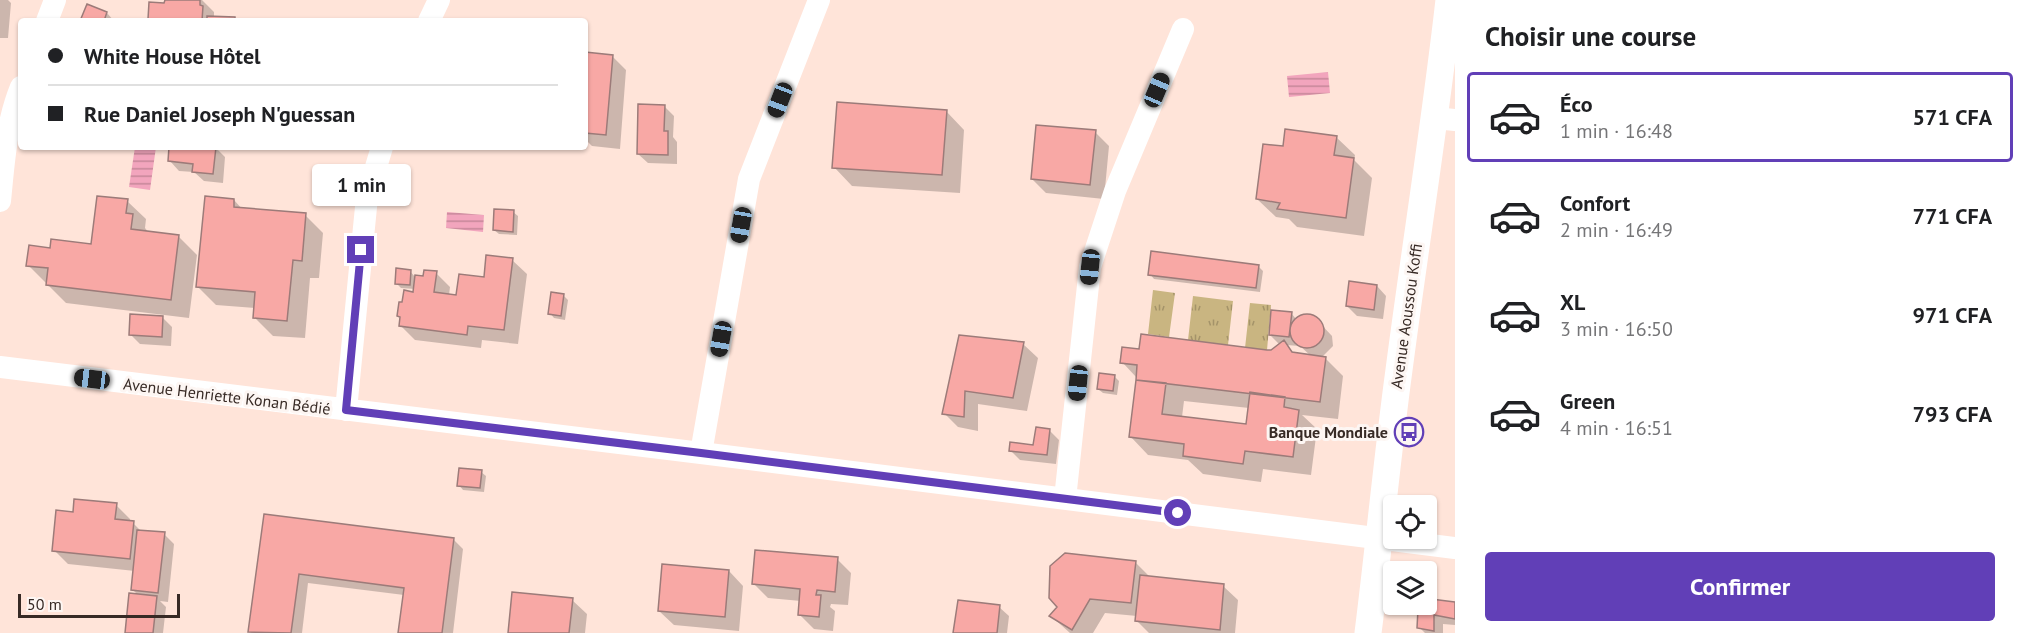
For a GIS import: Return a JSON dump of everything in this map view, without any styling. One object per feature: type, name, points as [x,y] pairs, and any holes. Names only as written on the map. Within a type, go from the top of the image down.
[{"type":"street","points":[[47,18],[55,0]]},
{"type":"street","points":[[430,18],[439,0]]},
{"type":"street","points":[[701,453],[749,179],[819,0]]},
{"type":"street","name":"Avenue Aoussou Koffi","points":[[1368,633],[1414,253],[1445,119],[1449,0]]},
{"type":"street","points":[[1065,499],[1090,267],[1115,191],[1183,29]]},
{"type":"street","points":[[0,201],[6,136],[18,95]]},
{"type":"street","points":[[346,410],[367,196],[381,150]]},
{"type":"street","name":"Avenue Henriette Konan Bédié","points":[[0,368],[1455,548]]},
{"type":"green space","points":[[1153,290],[1175,293],[1169,337],[1148,334]]},
{"type":"green space","points":[[1193,296],[1233,301],[1228,345],[1188,340]]},
{"type":"green space","points":[[1250,303],[1271,305],[1267,350],[1245,348]]},
{"type":"shaded area","points":[[1328,72],[1330,93],[1289,97],[1287,76]]},
{"type":"shaded area","points":[[135,150],[156,150],[150,190],[129,187]]},
{"type":"shaded area","points":[[447,212],[484,215],[483,232],[446,228]]},
{"type":"building","points":[[165,0],[200,0],[200,5],[203,6],[202,18],[148,18],[149,2],[164,3]]},
{"type":"building","points":[[87,4],[107,12],[105,18],[81,18]]},
{"type":"building","points":[[207,16],[235,17],[235,18],[207,18]]},
{"type":"building","points":[[588,52],[613,55],[606,135],[588,133]]},
{"type":"building","points":[[837,102],[947,110],[942,175],[832,168]]},
{"type":"building","points":[[638,104],[665,105],[664,131],[668,131],[668,155],[637,154]]},
{"type":"building","points":[[1036,125],[1096,130],[1090,185],[1031,179]]},
{"type":"building","points":[[1285,129],[1337,136],[1334,155],[1354,158],[1346,218],[1277,209],[1280,203],[1256,199],[1263,144],[1283,146]]},
{"type":"building","points":[[169,150],[216,150],[213,174],[192,172],[193,164],[168,161]]},
{"type":"building","points":[[97,196],[128,199],[126,213],[133,214],[131,229],[179,235],[171,300],[46,285],[48,268],[26,266],[29,245],[50,248],[51,239],[91,244]]},
{"type":"building","points":[[205,196],[234,199],[234,207],[306,213],[302,261],[293,260],[287,321],[253,318],[255,292],[196,287]]},
{"type":"building","points":[[494,209],[514,210],[513,232],[493,230]]},
{"type":"building","points":[[1151,251],[1259,265],[1256,288],[1148,275]]},
{"type":"building","points":[[486,255],[513,258],[504,330],[468,326],[467,335],[399,326],[400,317],[397,316],[399,302],[402,302],[404,290],[413,292],[415,275],[423,276],[424,270],[437,271],[434,292],[456,295],[459,274],[484,277]]},
{"type":"building","points":[[396,268],[411,270],[410,285],[395,284]]},
{"type":"building","points":[[1349,281],[1377,285],[1374,310],[1346,306]]},
{"type":"building","points":[[551,292],[564,294],[561,316],[548,314]]},
{"type":"building","points":[[1271,310],[1292,312],[1289,337],[1269,335]]},
{"type":"building","points":[[130,314],[163,316],[162,337],[129,335]]},
{"type":"building","points":[[1307,314],[1319,319],[1324,331],[1319,343],[1307,348],[1295,343],[1290,331],[1295,319]]},
{"type":"building","points":[[1141,334],[1267,350],[1271,350],[1284,340],[1292,352],[1326,357],[1320,402],[1136,380],[1137,365],[1120,363],[1122,347],[1139,349]]},
{"type":"building","points":[[959,335],[1024,342],[1013,398],[965,391],[964,417],[942,414]]},
{"type":"building","points":[[1099,373],[1115,375],[1113,391],[1097,389]]},
{"type":"building","points":[[1136,380],[1166,383],[1162,414],[1246,424],[1250,392],[1285,397],[1284,407],[1299,410],[1293,457],[1245,451],[1243,464],[1183,456],[1184,444],[1129,437]]},
{"type":"building","points":[[1036,427],[1050,429],[1047,455],[1009,451],[1010,442],[1033,445]]},
{"type":"building","points":[[459,468],[482,470],[480,488],[457,486]]},
{"type":"building","points":[[74,499],[117,503],[115,519],[134,521],[130,559],[52,551],[56,510],[73,512]]},
{"type":"building","points":[[264,514],[454,538],[442,633],[398,633],[404,588],[299,574],[291,633],[248,632]]},
{"type":"building","points":[[137,530],[165,532],[158,593],[131,590]]},
{"type":"building","points":[[755,550],[838,557],[835,592],[817,590],[816,595],[821,595],[819,617],[798,615],[800,589],[752,584]]},
{"type":"building","points":[[1065,553],[1136,561],[1131,603],[1090,599],[1072,630],[1049,616],[1057,607],[1049,598],[1050,566]]},
{"type":"building","points":[[662,564],[729,570],[725,617],[658,611]]},
{"type":"building","points":[[1140,575],[1224,584],[1220,630],[1135,621]]},
{"type":"building","points":[[512,592],[573,598],[569,633],[508,633]]},
{"type":"building","points":[[129,593],[157,596],[153,633],[125,633]]},
{"type":"building","points":[[958,600],[1000,605],[997,633],[953,633]]},
{"type":"building","points":[[1437,600],[1455,602],[1455,619],[1434,615],[1437,615]]},
{"type":"building","points":[[1418,615],[1434,615],[1434,631],[1417,628]]},
{"type":"place","name":"Banque Mondiale","points":[[1409,432]]},
{"type":"route","points":[[361,250],[346,410],[1178,513]]}]
